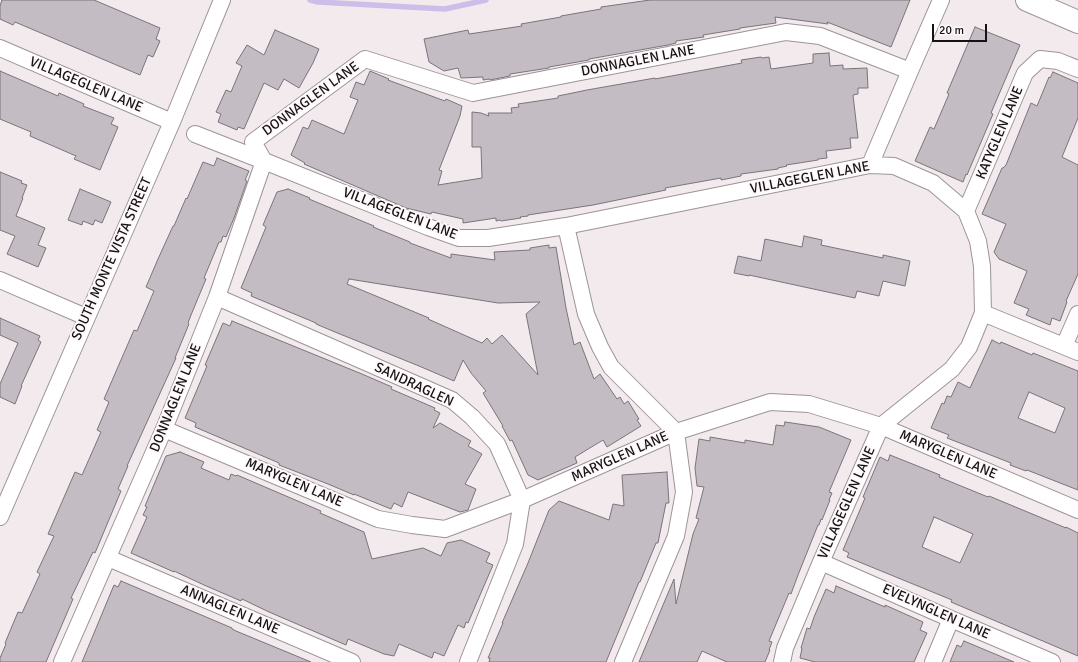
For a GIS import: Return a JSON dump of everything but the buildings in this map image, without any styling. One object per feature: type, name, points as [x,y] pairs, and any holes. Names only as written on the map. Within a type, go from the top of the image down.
[{"type":"main road","points":[[1027,0],[1078,22]]},
{"type":"street","name":"SOUTH MONTE VISTA STREET","points":[[0,517],[172,122],[222,0]]},
{"type":"street","points":[[870,165],[941,0]]},
{"type":"street","name":"DONNAGLEN LANE","points":[[62,662],[164,429],[217,297],[264,161],[253,142],[365,59],[473,93],[786,32],[820,36],[910,71]]},
{"type":"street","name":"VILLAGEGLEN LANE","points":[[0,48],[172,122]]},
{"type":"street","name":"KATYGLEN LANE","points":[[966,211],[1025,73],[1040,59],[1058,61],[1078,69]]},
{"type":"street","name":"VILLAGEGLEN LANE","points":[[195,134],[459,238],[488,238],[566,226],[870,165],[894,166],[933,183],[966,211],[978,240],[982,266],[983,313],[969,347],[952,369],[881,426],[821,562],[786,648],[782,662]]},
{"type":"street","points":[[566,226],[586,314],[600,347],[611,367],[676,432],[684,492],[676,536],[623,662]]},
{"type":"street","points":[[0,280],[86,317]]},
{"type":"street","name":"SANDRAGLEN","points":[[217,297],[452,400],[472,417],[497,444],[522,500]]},
{"type":"street","points":[[983,313],[1071,349],[1078,314]]},
{"type":"street","name":"MARYGLEN LANE","points":[[164,429],[378,519],[412,526],[445,529],[522,500],[676,432],[770,402],[809,404],[881,426],[1078,510]]},
{"type":"street","points":[[468,662],[515,544],[522,500]]},
{"type":"street","name":"ANNAGLEN LANE","points":[[108,558],[352,662]]},
{"type":"street","name":"EVELYNGLEN LANE","points":[[821,562],[1052,662]]},
{"type":"street","points":[[932,662],[951,619]]},
{"type":"waterway","points":[[310,0],[318,2],[445,9],[486,0]]}]
